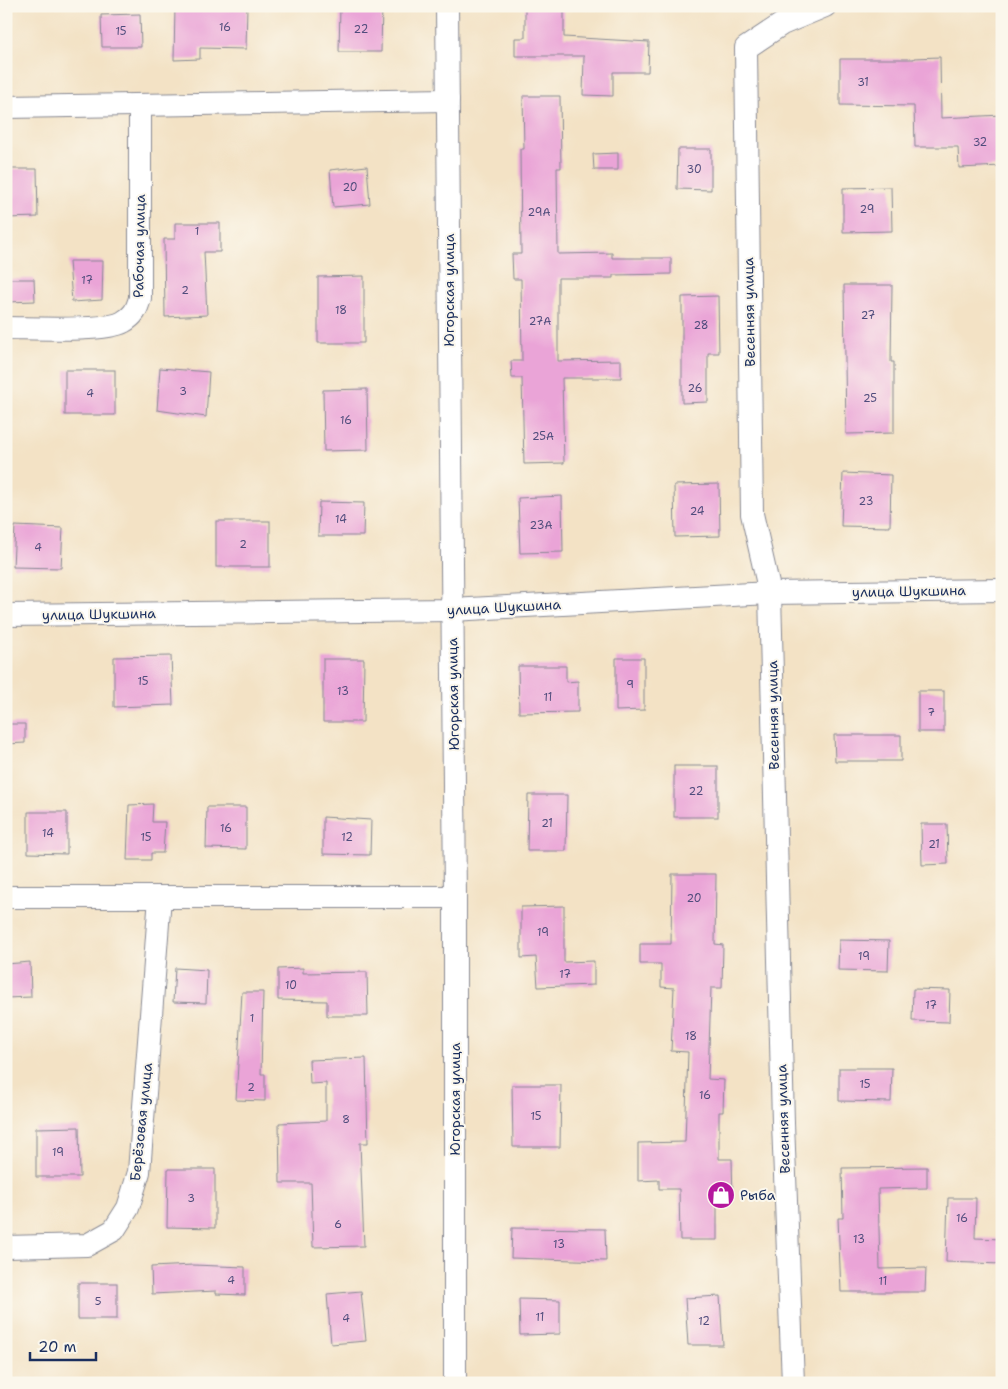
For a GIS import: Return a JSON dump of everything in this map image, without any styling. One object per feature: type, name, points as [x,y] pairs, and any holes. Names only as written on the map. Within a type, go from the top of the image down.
[{"type":"street","name":"Югорская улица","points":[[447,6],[455,897],[455,1383]]},
{"type":"street","name":"Весенняя улица","points":[[793,1383],[783,1123],[770,594],[752,514],[746,48],[782,24],[825,6]]},
{"type":"street","points":[[6,107],[448,100]]},
{"type":"street","name":"Рабочая улица","points":[[6,328],[105,327],[122,323],[136,312],[140,298],[140,105]]},
{"type":"street","name":"улица Шукшина","points":[[6,616],[452,610],[770,594],[1002,590]]},
{"type":"street","points":[[6,897],[455,897]]},
{"type":"street","name":"Берёзовая улица","points":[[6,1247],[87,1245],[114,1230],[128,1208],[138,1172],[160,897]]},
{"type":"building","points":[[175,6],[247,6],[246,49],[200,48],[200,59],[174,60]]},
{"type":"building","points":[[340,6],[382,6],[381,52],[339,52]]},
{"type":"building","points":[[525,6],[564,6],[564,37],[649,42],[648,72],[613,72],[613,96],[583,95],[584,56],[515,56],[515,38],[525,38]]},
{"type":"building","points":[[140,14],[141,47],[102,47],[101,15]]},
{"type":"building","points":[[940,57],[941,118],[1002,115],[1002,166],[959,168],[958,147],[915,147],[914,106],[840,105],[840,59]]},
{"type":"building","points":[[523,96],[560,96],[561,168],[557,168],[558,254],[612,253],[612,258],[671,258],[671,274],[613,275],[613,278],[558,278],[558,361],[621,360],[621,378],[562,378],[564,463],[524,464],[522,378],[512,378],[511,361],[522,361],[521,279],[513,279],[512,254],[521,254],[520,149],[524,149]]},
{"type":"building","points":[[678,149],[711,149],[711,190],[677,189]]},
{"type":"building","points":[[618,153],[618,170],[594,170],[593,154]]},
{"type":"building","points":[[367,166],[370,204],[333,207],[330,170]]},
{"type":"building","points":[[6,169],[37,169],[38,217],[6,218]]},
{"type":"building","points":[[891,187],[892,231],[843,232],[843,188]]},
{"type":"building","points":[[175,223],[220,223],[220,252],[204,252],[207,315],[165,317],[164,239],[175,239]]},
{"type":"building","points":[[69,261],[103,261],[102,300],[72,302]]},
{"type":"building","points":[[364,276],[364,343],[318,343],[318,277]]},
{"type":"building","points":[[7,279],[34,279],[35,301],[7,302]]},
{"type":"building","points":[[844,285],[892,285],[891,362],[894,362],[894,433],[846,434]]},
{"type":"building","points":[[718,296],[719,353],[708,353],[708,402],[682,403],[682,297]]},
{"type":"building","points":[[160,368],[209,372],[206,417],[157,410]]},
{"type":"building","points":[[65,370],[115,370],[115,415],[65,415]]},
{"type":"building","points":[[367,389],[368,450],[324,451],[323,390]]},
{"type":"building","points":[[843,473],[891,475],[890,527],[841,526]]},
{"type":"building","points":[[719,484],[720,536],[675,537],[674,485]]},
{"type":"building","points":[[562,496],[563,552],[520,553],[518,498]]},
{"type":"building","points":[[319,502],[364,503],[363,536],[318,536]]},
{"type":"building","points":[[216,521],[270,521],[270,567],[216,567]]},
{"type":"building","points":[[15,526],[63,528],[61,568],[13,567]]},
{"type":"building","points":[[171,656],[173,705],[114,707],[114,657]]},
{"type":"building","points":[[616,658],[644,658],[644,710],[616,711]]},
{"type":"building","points":[[323,659],[364,659],[363,722],[323,722]]},
{"type":"building","points":[[518,666],[566,666],[566,682],[578,681],[578,712],[519,713]]},
{"type":"building","points":[[918,691],[944,691],[944,732],[918,732]]},
{"type":"building","points":[[6,724],[25,724],[25,743],[6,744]]},
{"type":"building","points":[[834,735],[901,735],[901,761],[835,761]]},
{"type":"building","points":[[674,766],[718,766],[718,817],[674,817]]},
{"type":"building","points":[[528,795],[567,795],[566,851],[527,851]]},
{"type":"building","points":[[153,804],[152,822],[165,822],[163,853],[151,853],[151,860],[127,860],[129,805]]},
{"type":"building","points":[[207,807],[246,807],[246,849],[206,848]]},
{"type":"building","points":[[28,812],[67,812],[67,854],[28,853]]},
{"type":"building","points":[[323,817],[371,820],[370,855],[323,854]]},
{"type":"building","points":[[921,824],[947,824],[948,864],[922,865]]},
{"type":"building","points":[[672,874],[716,874],[715,944],[723,945],[722,988],[711,988],[708,1079],[724,1080],[723,1112],[719,1112],[719,1159],[732,1159],[733,1202],[717,1203],[717,1240],[680,1240],[679,1189],[659,1189],[659,1180],[638,1181],[638,1143],[685,1142],[688,1052],[671,1051],[674,988],[661,987],[661,964],[640,964],[640,944],[671,944]]},
{"type":"building","points":[[564,906],[564,962],[594,961],[594,985],[538,987],[536,957],[521,958],[521,907]]},
{"type":"building","points":[[839,940],[889,941],[888,971],[838,970]]},
{"type":"building","points":[[30,962],[31,997],[6,998],[6,964]]},
{"type":"building","points":[[175,968],[207,970],[206,1003],[173,1002]]},
{"type":"building","points":[[303,968],[303,973],[367,972],[368,1016],[327,1016],[327,1001],[278,1000],[278,969]]},
{"type":"building","points":[[913,989],[950,990],[949,1022],[912,1021]]},
{"type":"building","points":[[242,992],[263,992],[261,1074],[265,1074],[265,1101],[236,1100]]},
{"type":"building","points":[[366,1058],[368,1143],[360,1143],[364,1246],[313,1247],[311,1183],[280,1183],[279,1123],[326,1121],[326,1083],[310,1084],[309,1060]]},
{"type":"building","points":[[839,1068],[892,1068],[891,1102],[839,1101]]},
{"type":"building","points":[[512,1085],[561,1085],[560,1147],[513,1147]]},
{"type":"building","points":[[79,1127],[80,1177],[36,1177],[36,1128]]},
{"type":"building","points":[[927,1167],[927,1188],[878,1189],[880,1269],[926,1268],[925,1292],[841,1292],[838,1218],[843,1218],[842,1168]]},
{"type":"building","points":[[168,1169],[215,1169],[215,1228],[167,1227]]},
{"type":"building","points":[[948,1198],[976,1198],[975,1238],[1002,1239],[1002,1264],[946,1262]]},
{"type":"building","points":[[512,1228],[605,1229],[606,1261],[511,1258]]},
{"type":"building","points":[[193,1265],[245,1267],[245,1295],[216,1294],[216,1291],[152,1294],[151,1267]]},
{"type":"building","points":[[78,1283],[117,1283],[117,1319],[78,1319]]},
{"type":"building","points":[[361,1291],[366,1341],[331,1344],[327,1294]]},
{"type":"building","points":[[720,1296],[723,1345],[688,1345],[685,1298]]},
{"type":"building","points":[[519,1299],[560,1300],[560,1334],[520,1335]]},
{"type":"place","name":"Рыба","points":[[721,1195]]}]
